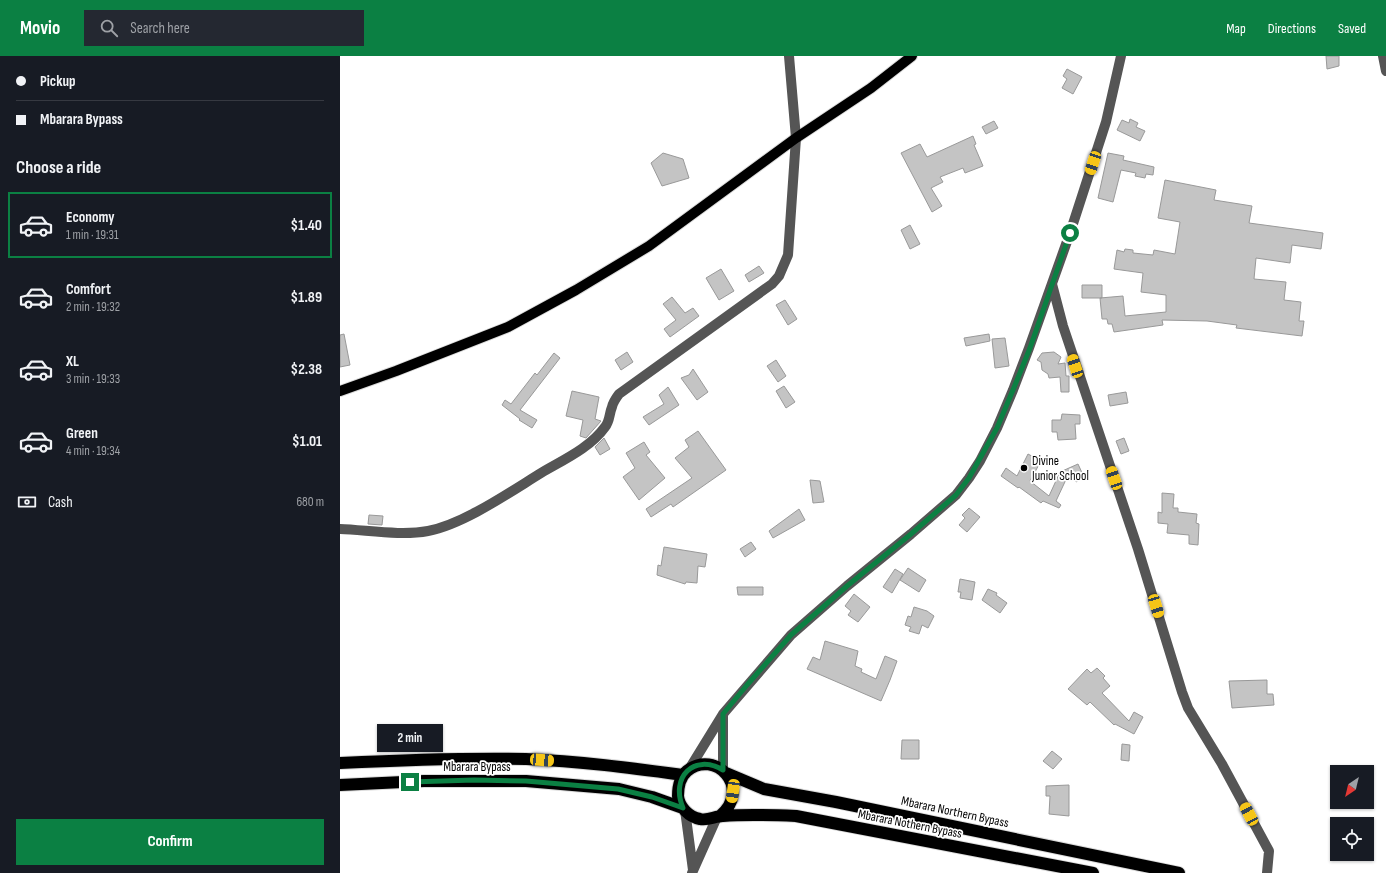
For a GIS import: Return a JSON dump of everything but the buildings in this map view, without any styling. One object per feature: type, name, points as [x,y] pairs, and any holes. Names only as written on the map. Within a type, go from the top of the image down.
[{"type":"highway","name":"Mbarara Bypass","points":[[340,763],[453,759],[528,760],[614,765],[686,773]]},
{"type":"highway","points":[[701,765],[716,767],[724,772],[731,782],[733,791],[732,801],[727,810],[718,817],[709,820],[692,816],[684,809],[678,797],[678,791],[679,785],[686,773],[701,765]]},
{"type":"highway","name":"Mbarara Northern Bypass","points":[[724,772],[764,788],[1179,873]]},
{"type":"highway","name":"Mbarara Bypass","points":[[340,785],[431,781],[526,781],[618,789],[652,797],[684,809]]},
{"type":"highway","name":"Mbarara Nothern Bypass","points":[[718,817],[747,814],[796,816],[1093,873]]},
{"type":"main road","points":[[340,391],[424,361],[508,327],[576,290],[649,246],[796,138],[871,88],[912,56]]},
{"type":"street","points":[[340,529],[404,532],[427,531],[443,527],[501,497],[583,447],[598,435],[606,426],[612,407],[619,394],[772,284],[779,276],[788,255],[796,138],[789,56]]},
{"type":"street","points":[[686,773],[723,714],[791,635],[956,495],[969,478],[1005,409],[1030,348],[1106,122],[1121,56]]},
{"type":"street","points":[[1383,56],[1386,71]]},
{"type":"street","points":[[1052,283],[1062,326],[1138,549],[1182,692],[1198,725],[1222,764],[1269,851],[1267,873]]},
{"type":"street","points":[[723,714],[724,772]]},
{"type":"street","points":[[684,809],[693,871]]},
{"type":"street","points":[[693,871],[718,817]]},
{"type":"place","name":"Divine Junior School","points":[[1024,468]]},
{"type":"route","points":[[410,782],[474,780],[526,781],[618,789],[652,797],[683,808],[678,797],[679,785],[684,775],[688,771],[701,765],[709,765],[723,770],[723,714],[747,685],[791,635],[956,495],[969,478],[980,461],[997,428],[1013,390],[1030,348],[1070,233]]}]
